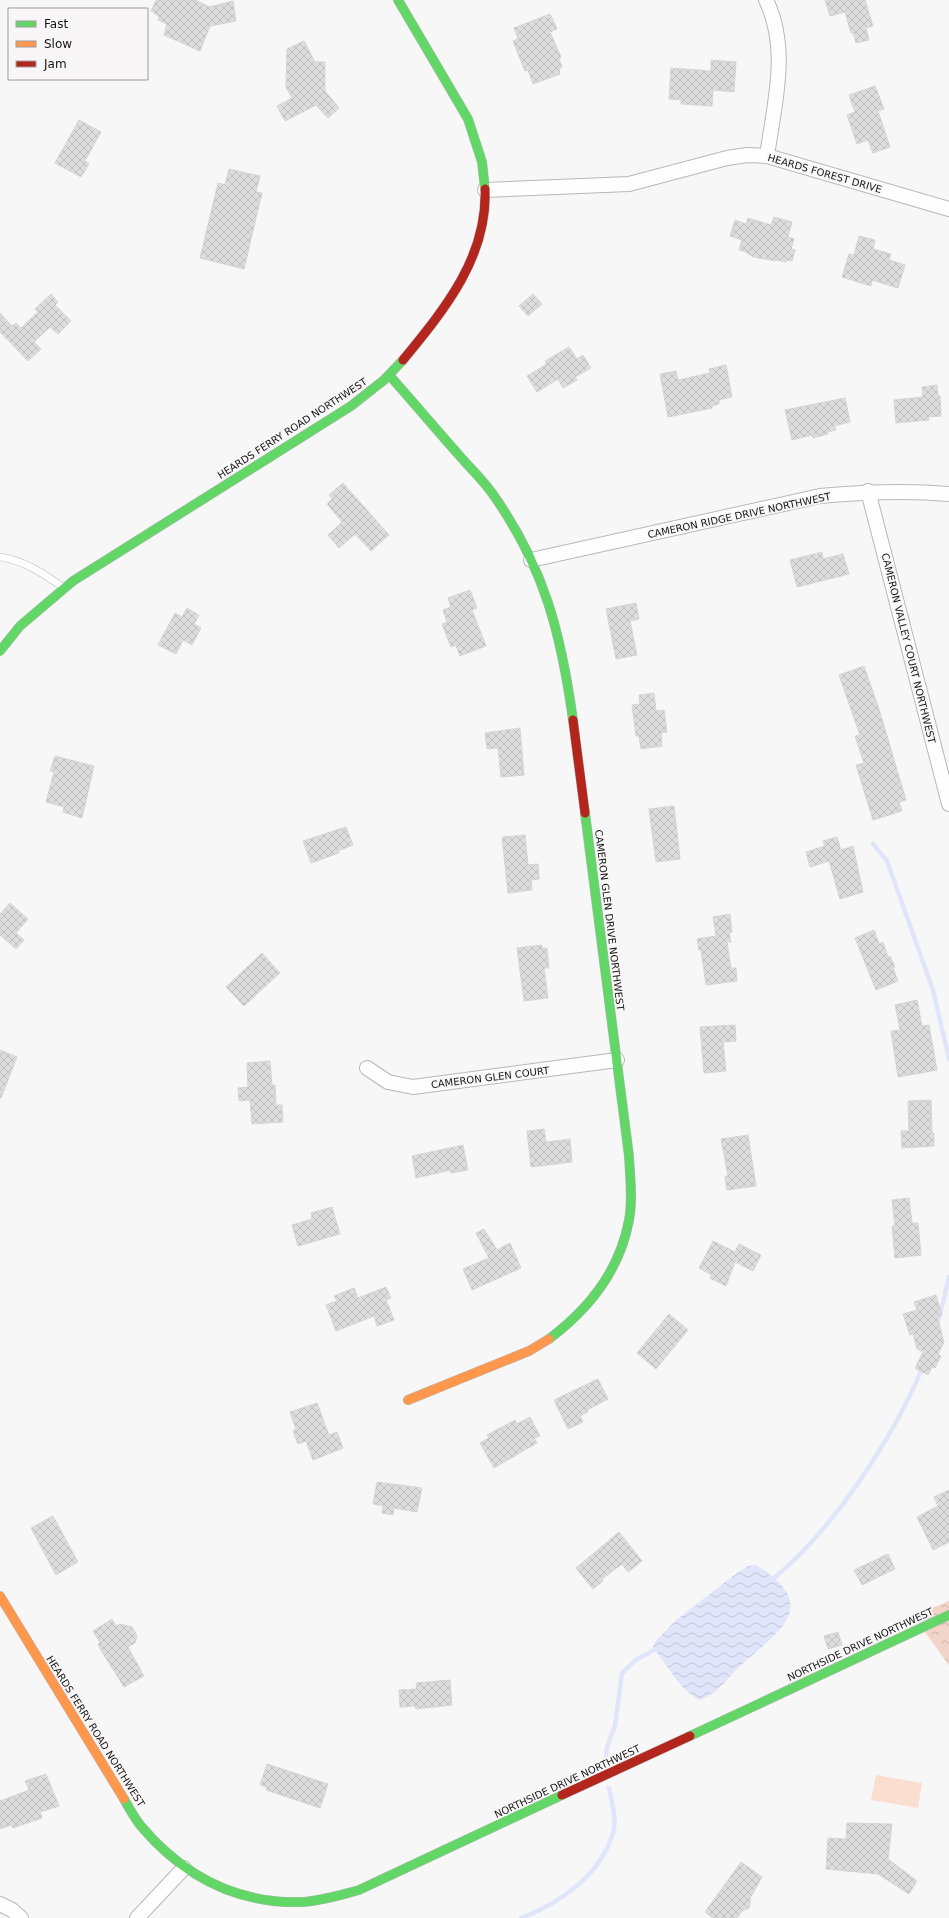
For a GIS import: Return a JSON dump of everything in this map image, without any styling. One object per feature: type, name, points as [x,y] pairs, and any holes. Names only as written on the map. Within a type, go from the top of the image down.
[{"type":"street","name":"HEARDS FERRY ROAD NORTHWEST","points":[[0,651],[20,626],[64,588],[191,505],[350,406],[390,376],[430,328],[449,302],[466,272],[481,229],[486,190],[480,155],[468,119],[398,0]]},
{"type":"street","points":[[766,0],[773,15],[778,37],[779,61],[767,156]]},
{"type":"street","name":"HEARDS FOREST DRIVE","points":[[486,190],[629,184],[727,158],[747,155],[767,156],[949,208]]},
{"type":"street","name":"CAMERON GLEN DRIVE NORTHWEST","points":[[390,376],[491,492],[505,512],[531,560],[552,614],[566,669],[629,1156],[630,1202],[629,1220],[623,1244],[606,1283],[579,1316],[545,1342],[529,1351],[408,1400]]},
{"type":"street","name":"CAMERON RIDGE DRIVE NORTHWEST","points":[[531,560],[820,496],[868,491],[949,494]]},
{"type":"street","name":"CAMERON VALLEY COURT NORTHWEST","points":[[868,491],[949,804]]},
{"type":"street","name":"CAMERON GLEN COURT","points":[[367,1068],[388,1082],[412,1087],[617,1060]]},
{"type":"street","name":"HEARDS FERRY ROAD NORTHWEST","points":[[0,1596],[139,1824],[184,1868]]},
{"type":"street","name":"NORTHSIDE DRIVE NORTHWEST","points":[[184,1868],[225,1888],[247,1896],[271,1900],[294,1902],[319,1900],[358,1890],[949,1615]]},
{"type":"street","points":[[137,1918],[184,1868]]},
{"type":"street","points":[[0,1904],[12,1910],[21,1918]]},
{"type":"lane","points":[[0,556],[10,558],[39,570],[64,588]]},
{"type":"green space","points":[[949,1601],[949,1665],[913,1616]]},
{"type":"shaded area","points":[[876,1775],[922,1783],[918,1808],[871,1800]]},
{"type":"water","points":[[756,1565],[776,1580],[787,1593],[791,1606],[788,1618],[780,1630],[739,1667],[717,1690],[706,1698],[700,1700],[686,1690],[674,1677],[653,1648],[654,1643],[676,1620],[737,1573],[748,1566]]},
{"type":"building","points":[[156,0],[196,0],[209,7],[233,1],[236,21],[210,26],[200,51],[164,35],[167,24],[158,20],[159,16],[151,11]]},
{"type":"building","points":[[825,0],[865,0],[873,26],[866,28],[869,40],[856,43],[853,32],[851,33],[845,12],[830,16]]},
{"type":"building","points":[[550,14],[557,29],[550,32],[561,57],[559,58],[562,67],[559,69],[560,74],[533,84],[528,70],[525,71],[513,41],[518,39],[514,28]]},
{"type":"building","points":[[304,41],[315,62],[325,62],[325,91],[339,108],[328,118],[316,105],[285,121],[277,106],[292,98],[286,87],[287,49]]},
{"type":"building","points":[[711,60],[736,62],[734,92],[713,90],[712,106],[681,104],[681,100],[669,99],[671,68],[711,71]]},
{"type":"building","points":[[875,86],[884,109],[878,111],[890,147],[873,153],[868,140],[857,144],[847,115],[855,112],[849,95]]},
{"type":"building","points":[[79,120],[101,132],[85,161],[89,164],[81,177],[55,163]]},
{"type":"building","points":[[229,169],[260,176],[256,192],[262,193],[244,269],[200,258],[218,183],[225,185]]},
{"type":"building","points":[[774,217],[792,222],[788,237],[794,239],[791,249],[795,250],[792,261],[776,261],[753,257],[746,252],[739,250],[742,240],[730,236],[735,220],[746,224],[748,218],[771,225]]},
{"type":"building","points":[[859,236],[875,240],[873,249],[891,254],[889,260],[905,265],[898,288],[872,280],[871,286],[842,277],[849,254],[854,255]]},
{"type":"building","points":[[51,294],[58,302],[55,305],[71,321],[58,334],[50,327],[34,342],[41,349],[28,361],[0,332],[0,313],[12,326],[16,323],[21,328],[38,312],[35,309]]},
{"type":"building","points":[[533,294],[542,304],[528,316],[519,306]]},
{"type":"building","points":[[569,347],[577,359],[583,355],[591,368],[575,377],[577,380],[563,388],[558,379],[537,392],[527,376],[547,364],[545,361]]},
{"type":"building","points":[[726,365],[732,397],[719,400],[719,404],[712,406],[712,408],[668,417],[660,374],[676,371],[678,380],[710,373],[709,369]]},
{"type":"building","points":[[937,385],[938,396],[940,396],[941,416],[928,417],[929,420],[896,423],[894,400],[923,397],[922,387]]},
{"type":"building","points":[[845,398],[850,422],[834,426],[836,430],[827,432],[828,434],[813,438],[812,435],[792,440],[785,410]]},
{"type":"building","points":[[343,483],[389,535],[371,551],[355,534],[339,548],[328,535],[342,522],[327,504],[332,499],[329,495]]},
{"type":"building","points":[[822,552],[823,559],[843,554],[849,574],[797,587],[790,560]]},
{"type":"building","points":[[470,590],[477,608],[472,610],[486,646],[460,656],[456,645],[451,647],[442,624],[447,622],[443,610],[451,607],[448,598]]},
{"type":"building","points":[[636,603],[639,619],[630,621],[637,655],[616,659],[606,609]]},
{"type":"building","points":[[187,608],[199,615],[194,624],[201,628],[192,645],[183,640],[176,654],[158,645],[175,613],[182,617]]},
{"type":"building","points":[[864,666],[880,712],[906,800],[899,802],[902,811],[873,820],[856,765],[864,763],[855,736],[860,735],[839,675]]},
{"type":"building","points":[[654,693],[656,711],[664,710],[667,732],[661,733],[662,746],[641,749],[639,736],[636,736],[632,705],[640,704],[639,695]]},
{"type":"building","points":[[520,728],[524,775],[501,777],[498,748],[487,749],[485,733]]},
{"type":"building","points":[[55,756],[94,766],[82,818],[63,812],[64,807],[46,802],[54,772],[50,771]]},
{"type":"building","points":[[674,806],[680,859],[656,862],[649,809]]},
{"type":"building","points":[[346,827],[353,845],[338,851],[339,853],[311,863],[303,841]]},
{"type":"building","points":[[525,835],[528,865],[538,864],[539,879],[531,880],[532,890],[508,893],[502,837]]},
{"type":"building","points":[[837,837],[841,850],[853,846],[863,892],[840,899],[829,861],[810,867],[806,852],[825,846],[823,841]]},
{"type":"building","points":[[10,903],[28,919],[16,933],[24,940],[16,949],[0,935],[0,914]]},
{"type":"building","points":[[730,914],[732,932],[729,933],[731,942],[727,942],[731,968],[736,968],[737,981],[706,985],[701,950],[699,950],[697,939],[716,936],[713,917]]},
{"type":"building","points":[[874,930],[879,944],[883,942],[888,957],[890,956],[895,967],[893,968],[898,981],[876,990],[855,938]]},
{"type":"building","points":[[542,945],[542,948],[547,948],[549,968],[544,968],[548,998],[524,1001],[517,948]]},
{"type":"building","points":[[262,953],[280,973],[244,1006],[226,987]]},
{"type":"building","points":[[917,1000],[922,1026],[929,1025],[937,1070],[898,1077],[891,1031],[900,1030],[895,1005]]},
{"type":"building","points":[[735,1025],[736,1041],[723,1042],[726,1071],[704,1073],[700,1027]]},
{"type":"building","points":[[0,1050],[17,1057],[1,1098],[0,1098]]},
{"type":"building","points":[[270,1061],[272,1085],[275,1085],[276,1105],[282,1105],[283,1122],[252,1124],[250,1100],[239,1101],[238,1088],[248,1087],[247,1063]]},
{"type":"building","points":[[931,1100],[934,1146],[902,1148],[901,1131],[909,1131],[908,1101]]},
{"type":"building","points":[[544,1129],[546,1142],[570,1139],[572,1162],[531,1167],[527,1131]]},
{"type":"building","points":[[748,1135],[756,1186],[727,1190],[725,1177],[728,1176],[721,1139]]},
{"type":"building","points":[[463,1145],[468,1170],[451,1173],[451,1170],[416,1178],[412,1156]]},
{"type":"building","points":[[909,1198],[912,1223],[918,1223],[921,1255],[895,1258],[892,1226],[895,1226],[892,1200]]},
{"type":"building","points":[[332,1207],[340,1234],[298,1246],[292,1225],[312,1219],[311,1213]]},
{"type":"building","points":[[484,1229],[497,1250],[510,1243],[521,1268],[472,1290],[463,1269],[489,1258],[476,1233]]},
{"type":"building","points":[[713,1241],[735,1252],[739,1244],[761,1255],[753,1271],[735,1262],[726,1286],[710,1278],[712,1275],[699,1268]]},
{"type":"building","points":[[386,1287],[391,1298],[386,1300],[394,1320],[377,1326],[374,1316],[336,1331],[326,1305],[337,1301],[334,1296],[354,1288],[358,1298]]},
{"type":"building","points":[[936,1295],[942,1315],[937,1317],[944,1342],[938,1354],[941,1356],[935,1368],[932,1367],[928,1375],[915,1368],[923,1352],[917,1349],[913,1334],[910,1335],[903,1314],[917,1310],[914,1302]]},
{"type":"building","points":[[669,1314],[688,1330],[656,1369],[637,1353]]},
{"type":"building","points":[[598,1379],[608,1399],[587,1410],[588,1412],[580,1416],[583,1422],[568,1429],[554,1400]]},
{"type":"building","points":[[317,1403],[329,1435],[337,1432],[343,1448],[313,1460],[306,1441],[298,1444],[293,1431],[296,1429],[290,1412]]},
{"type":"building","points":[[530,1417],[540,1436],[534,1438],[537,1443],[494,1468],[480,1443],[489,1438],[487,1435],[515,1420],[517,1424]]},
{"type":"building","points":[[377,1482],[422,1488],[417,1512],[394,1508],[393,1515],[382,1513],[383,1506],[373,1504]]},
{"type":"building","points":[[949,1490],[949,1542],[933,1550],[917,1517],[938,1506],[934,1497]]},
{"type":"building","points":[[53,1516],[78,1562],[56,1575],[31,1528]]},
{"type":"building","points":[[619,1532],[642,1561],[628,1572],[622,1564],[602,1579],[603,1581],[593,1589],[576,1568]]},
{"type":"building","points":[[888,1554],[895,1569],[862,1585],[854,1570]]},
{"type":"building","points":[[112,1619],[116,1626],[120,1624],[132,1627],[137,1636],[135,1643],[128,1647],[144,1676],[124,1687],[102,1652],[98,1644],[100,1643],[93,1631]]},
{"type":"building","points":[[838,1632],[842,1645],[828,1649],[824,1636]]},
{"type":"building","points":[[450,1680],[452,1705],[416,1709],[415,1706],[400,1707],[399,1690],[417,1689],[416,1683]]},
{"type":"building","points":[[267,1764],[328,1784],[320,1808],[266,1790],[267,1787],[260,1785]]},
{"type":"building","points":[[46,1774],[59,1806],[40,1812],[42,1818],[13,1828],[11,1825],[0,1829],[0,1801],[29,1790],[25,1781]]},
{"type":"building","points":[[847,1823],[892,1824],[888,1859],[917,1881],[909,1894],[878,1874],[826,1869],[828,1838],[846,1839]]},
{"type":"building","points":[[741,1862],[762,1877],[750,1898],[749,1908],[742,1911],[737,1918],[713,1918],[705,1912]]},
{"type":"waterway","points":[[873,844],[887,861],[933,990],[949,1059]]},
{"type":"waterway","points":[[937,1327],[949,1277]]},
{"type":"waterway","points":[[774,1578],[818,1535],[860,1481],[896,1422],[911,1394],[923,1366]]},
{"type":"waterway","points":[[605,1768],[607,1747],[615,1726],[622,1673],[637,1659],[660,1647]]},
{"type":"waterway","points":[[521,1918],[536,1912],[564,1896],[577,1886],[599,1862],[607,1848],[614,1828],[614,1810],[609,1788]]},
{"type":"traffic: fast","points":[[398,0],[468,119],[482,162],[485,189]]},
{"type":"traffic: fast","points":[[0,651],[20,626],[73,581],[351,406],[384,380],[403,360]]},
{"type":"traffic: fast","points":[[390,376],[492,493],[510,520],[525,547],[548,601],[556,629],[563,658],[573,720]]},
{"type":"traffic: fast","points":[[549,1339],[577,1315],[601,1287],[610,1272],[625,1238],[631,1204],[629,1156],[585,813]]},
{"type":"traffic: fast","points":[[690,1736],[949,1615]]},
{"type":"traffic: fast","points":[[124,1799],[140,1825],[156,1843],[192,1872],[233,1892],[255,1898],[302,1902],[324,1899],[359,1890],[562,1795]]},
{"type":"traffic: slow","points":[[408,1400],[529,1351],[549,1339]]},
{"type":"traffic: slow","points":[[0,1596],[124,1799]]},
{"type":"traffic: jam","points":[[403,360],[448,302],[471,260],[479,237],[484,214],[485,189]]},
{"type":"traffic: jam","points":[[573,720],[585,813]]},
{"type":"traffic: jam","points":[[562,1795],[690,1736]]}]
